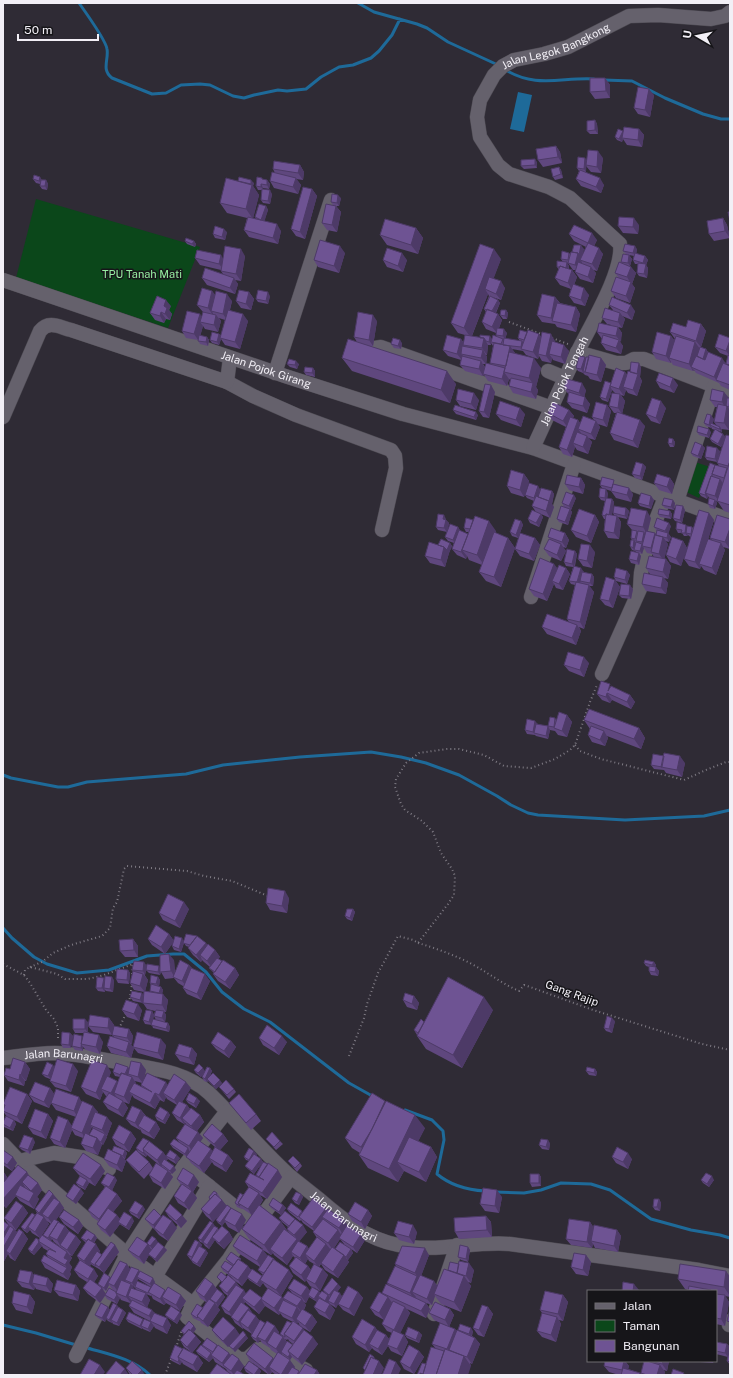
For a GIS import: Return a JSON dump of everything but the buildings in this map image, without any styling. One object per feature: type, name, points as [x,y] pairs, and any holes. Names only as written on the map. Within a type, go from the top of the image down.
[{"type":"street","name":"Jalan Legok Bangkong","points":[[508,174],[498,165],[480,137],[477,117],[480,100],[494,75],[503,66],[514,60],[568,47],[629,16],[658,15],[711,19],[725,16],[730,12]]},
{"type":"street","name":"Jalan Pojok Tengah","points":[[508,174],[549,187],[570,198],[620,244],[621,251],[611,283],[533,448]]},
{"type":"street","points":[[275,373],[331,200]]},
{"type":"street","name":"Jalan Pojok Girang","points":[[3,280],[230,358],[403,414],[533,448]]},
{"type":"street","points":[[3,417],[40,331],[46,325],[71,330],[227,382],[253,396],[296,415],[391,450],[396,456],[396,468],[382,530]]},
{"type":"street","points":[[367,352],[381,347],[552,408]]},
{"type":"street","points":[[578,350],[616,363],[626,363],[644,359],[730,392]]},
{"type":"street","points":[[227,382],[230,358]]},
{"type":"street","points":[[548,371],[565,378]]},
{"type":"street","points":[[602,674],[640,589],[641,573],[648,540],[671,499],[714,386]]},
{"type":"street","points":[[533,448],[730,520]]},
{"type":"street","points":[[531,597],[574,464]]},
{"type":"street","name":"Jalan Barunagri","points":[[3,1058],[53,1053],[84,1055],[161,1070],[190,1080],[202,1087],[250,1136],[349,1231],[369,1235],[398,1245],[426,1248],[482,1243],[510,1244],[699,1270],[730,1276]]},
{"type":"street","points":[[76,1356],[127,1254],[184,1166],[227,1111]]},
{"type":"street","points":[[3,1144],[19,1161],[127,1254],[155,1277],[193,1304]]},
{"type":"street","points":[[19,1161],[54,1152],[86,1158],[109,1169]]},
{"type":"street","points":[[184,1166],[256,1224]]},
{"type":"street","points":[[292,1177],[193,1304],[187,1317],[239,1359],[247,1359],[258,1349],[266,1349],[306,1370]]},
{"type":"street","points":[[155,1277],[209,1186]]},
{"type":"street","points":[[434,1314],[457,1245]]},
{"type":"path","points":[[509,322],[544,335]]},
{"type":"path","points":[[551,338],[578,350]]},
{"type":"path","points":[[349,1056],[364,1018],[367,1004],[378,973],[398,936],[418,943],[454,895],[455,876],[442,853],[433,832],[422,821],[405,810],[400,804],[395,787],[396,779],[406,763],[419,753],[447,749],[459,749],[484,755],[504,766],[531,768],[555,759],[570,750],[575,745],[590,702],[602,674]]},
{"type":"path","points":[[575,745],[580,751],[601,759],[684,780],[726,762],[730,762]]},
{"type":"path","points":[[24,975],[25,970],[42,962],[53,953],[71,945],[102,936],[110,928],[113,908],[117,902],[124,869],[128,866],[188,871],[204,876],[232,881],[268,896]]},
{"type":"path","name":"Gang Rajip","points":[[418,943],[432,947],[470,963],[518,991],[524,985],[702,1044],[730,1050]]},
{"type":"path","points":[[3,964],[24,975],[46,1010],[54,1019],[58,1028],[59,1039],[53,1053]]},
{"type":"path","points":[[30,967],[57,974],[65,979],[88,979],[104,975],[133,964],[132,978]]},
{"type":"path","points":[[128,1006],[132,995],[133,982]]},
{"type":"path","points":[[117,1034],[127,1010]]},
{"type":"path","points":[[165,1375],[187,1317]]},
{"type":"green space","name":"TPU Tanah Mati","points":[[36,199],[200,247],[168,328],[16,278]]},
{"type":"green space","points":[[695,462],[710,467],[699,498],[684,491]]},
{"type":"water","points":[[518,92],[532,95],[524,132],[510,129]]},
{"type":"waterway","points":[[79,3],[106,45],[106,68],[109,75],[112,78],[152,94],[166,93],[181,85],[200,84],[210,85],[233,96],[244,98],[278,90],[287,91],[306,89],[321,77],[339,67],[353,65],[371,58],[392,35],[400,19]]},
{"type":"waterway","points":[[358,3],[374,12],[427,28],[448,42],[498,65]]},
{"type":"waterway","points":[[504,69],[527,79],[549,81],[594,79]]},
{"type":"waterway","points":[[604,80],[632,81],[665,98],[703,114],[721,119],[730,119]]},
{"type":"waterway","points":[[3,775],[11,778],[58,787],[68,787],[87,782],[186,774],[223,765],[300,757],[371,752],[426,763],[459,775],[511,805],[528,813],[538,815],[625,820],[704,816],[730,810]]},
{"type":"waterway","points":[[3,928],[34,957],[47,964],[77,973],[109,970],[147,956],[184,954],[206,972],[222,992],[244,1009],[270,1022],[349,1083],[374,1097]]},
{"type":"waterway","points":[[405,1110],[432,1120],[443,1131],[444,1140],[437,1174],[442,1178],[460,1186],[485,1191]]},
{"type":"waterway","points":[[495,1192],[524,1193],[541,1190],[561,1183],[591,1184],[610,1190],[651,1219],[691,1230],[730,1238]]},
{"type":"waterway","points":[[3,1325],[76,1345]]},
{"type":"waterway","points":[[84,1347],[110,1354],[135,1364],[150,1375]]}]
